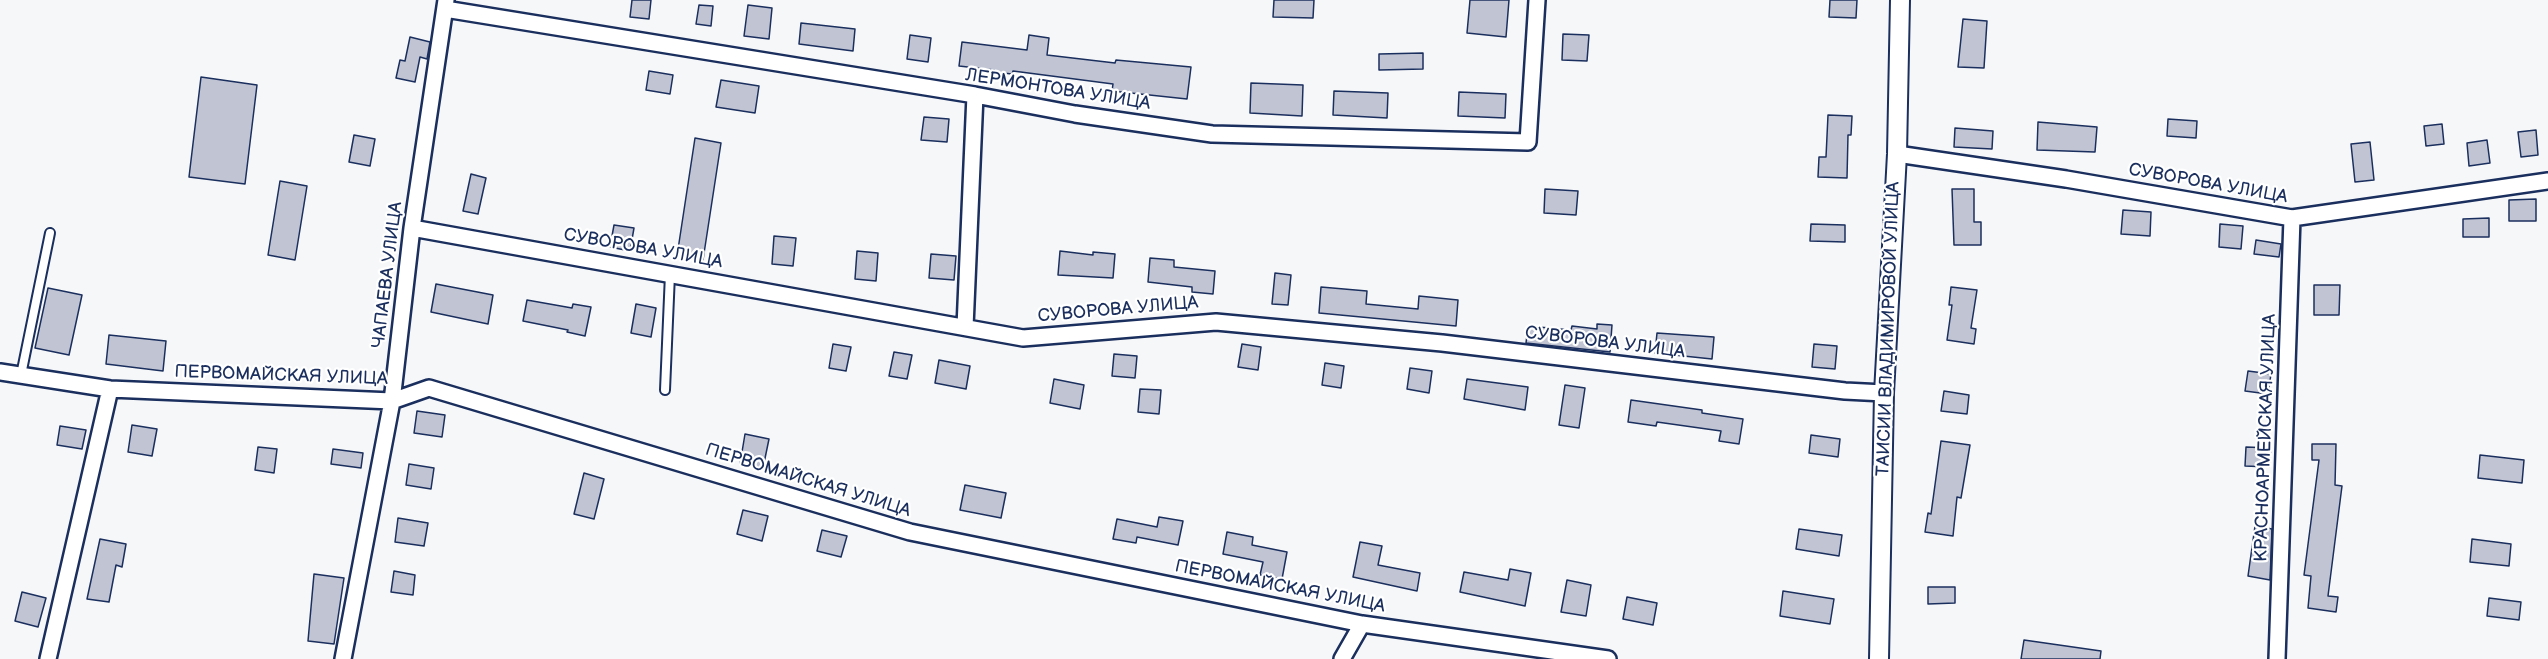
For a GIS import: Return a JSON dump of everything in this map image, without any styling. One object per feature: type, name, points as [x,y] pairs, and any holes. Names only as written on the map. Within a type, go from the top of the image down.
[{"type":"street","name":"ЛЕРМОНТОВА УЛИЦА","points":[[445,5],[1075,114],[1212,134],[1528,142],[1537,0]]},
{"type":"street","name":"ТАИСИИ ВЛАДИМИРОВОЙ УЛИЦА","points":[[1880,659],[1884,393],[1897,154],[1900,0]]},
{"type":"street","name":"ЧАПАЕВА УЛИЦА","points":[[343,659],[393,401],[412,228],[445,5]]},
{"type":"street","points":[[965,327],[975,95]]},
{"type":"street","name":"СУВОРОВА УЛИЦА","points":[[1897,154],[2066,179],[2292,218],[2548,181]]},
{"type":"street","name":"КРАСНОАРМЕЙСКАЯ УЛИЦА","points":[[2277,659],[2292,218]]},
{"type":"street","name":"СУВОРОВА УЛИЦА","points":[[412,228],[1023,338],[1216,322],[1442,343],[1884,393]]},
{"type":"street","name":"ПЕРВОМАЙСКАЯ УЛИЦА","points":[[0,372],[111,389],[393,401],[429,388],[910,532],[1362,624],[1608,659]]},
{"type":"street","points":[[48,659],[111,389]]},
{"type":"street","points":[[1342,659],[1362,624]]},
{"type":"lane","points":[[21,376],[50,233]]},
{"type":"lane","points":[[665,390],[670,274]]},
{"type":"building","points":[[632,0],[651,0],[649,19],[630,17]]},
{"type":"building","points":[[1274,0],[1314,0],[1313,18],[1273,17]]},
{"type":"building","points":[[1470,0],[1509,0],[1506,37],[1467,33]]},
{"type":"building","points":[[1830,0],[1857,0],[1856,18],[1829,17]]},
{"type":"building","points":[[699,5],[713,6],[711,26],[696,24]]},
{"type":"building","points":[[748,5],[772,8],[769,39],[744,36]]},
{"type":"building","points":[[1963,19],[1987,21],[1984,68],[1958,67]]},
{"type":"building","points":[[801,23],[855,29],[853,51],[799,44]]},
{"type":"building","points":[[1563,34],[1589,35],[1587,61],[1562,60]]},
{"type":"building","points":[[910,35],[931,38],[928,62],[907,59]]},
{"type":"building","points":[[1029,35],[1049,38],[1047,55],[1115,63],[1116,60],[1191,67],[1187,99],[1112,91],[1113,84],[1013,71],[1012,74],[994,72],[994,70],[959,66],[962,42],[1027,50]]},
{"type":"building","points":[[410,37],[430,42],[427,59],[420,57],[415,82],[396,78],[400,60],[405,61]]},
{"type":"building","points":[[1423,53],[1423,69],[1379,70],[1379,54]]},
{"type":"building","points":[[649,71],[673,75],[670,94],[646,90]]},
{"type":"building","points":[[201,77],[257,85],[245,184],[189,177]]},
{"type":"building","points":[[721,80],[759,86],[755,113],[716,107]]},
{"type":"building","points":[[1251,83],[1303,85],[1302,116],[1250,113]]},
{"type":"building","points":[[1334,91],[1388,93],[1387,118],[1333,115]]},
{"type":"building","points":[[1459,92],[1506,94],[1505,118],[1458,116]]},
{"type":"building","points":[[1828,115],[1852,116],[1851,135],[1848,135],[1847,178],[1818,177],[1819,157],[1826,157]]},
{"type":"building","points":[[924,117],[949,119],[947,142],[921,140]]},
{"type":"building","points":[[2168,119],[2197,121],[2196,138],[2167,136]]},
{"type":"building","points":[[2038,122],[2097,127],[2095,152],[2037,150]]},
{"type":"building","points":[[2442,124],[2444,144],[2426,146],[2424,126]]},
{"type":"building","points":[[1955,128],[1993,131],[1992,149],[1954,147]]},
{"type":"building","points":[[2536,130],[2538,155],[2521,157],[2518,132]]},
{"type":"building","points":[[354,135],[375,139],[370,166],[349,162]]},
{"type":"building","points":[[695,138],[721,143],[703,260],[677,256]]},
{"type":"building","points":[[2487,140],[2490,163],[2469,166],[2467,143]]},
{"type":"building","points":[[2370,142],[2374,180],[2355,182],[2351,144]]},
{"type":"building","points":[[471,174],[486,178],[478,214],[463,211]]},
{"type":"building","points":[[280,181],[307,186],[295,260],[268,255]]},
{"type":"building","points":[[1545,189],[1578,191],[1576,215],[1544,213]]},
{"type":"building","points":[[1952,189],[1974,189],[1974,222],[1981,222],[1981,245],[1954,245]]},
{"type":"building","points":[[2536,199],[2536,221],[2509,221],[2509,200]]},
{"type":"building","points":[[2123,210],[2151,212],[2150,236],[2121,234]]},
{"type":"building","points":[[2489,218],[2489,237],[2463,237],[2463,219]]},
{"type":"building","points":[[1811,224],[1845,225],[1845,242],[1810,241]]},
{"type":"building","points":[[2220,224],[2243,226],[2241,249],[2219,247]]},
{"type":"building","points":[[614,225],[634,228],[630,251],[610,247]]},
{"type":"building","points":[[774,236],[796,238],[793,266],[772,264]]},
{"type":"building","points":[[2256,240],[2281,244],[2279,257],[2254,254]]},
{"type":"building","points":[[857,251],[878,253],[876,281],[855,279]]},
{"type":"building","points":[[1060,251],[1093,255],[1093,252],[1115,254],[1113,278],[1058,275]]},
{"type":"building","points":[[931,254],[956,256],[954,280],[929,278]]},
{"type":"building","points":[[1150,258],[1174,260],[1174,267],[1215,271],[1213,294],[1192,292],[1192,287],[1148,282]]},
{"type":"building","points":[[1275,273],[1291,275],[1288,305],[1272,304]]},
{"type":"building","points":[[436,284],[493,295],[488,324],[431,312]]},
{"type":"building","points":[[2314,285],[2340,285],[2339,315],[2314,315]]},
{"type":"building","points":[[1321,287],[1367,291],[1366,304],[1418,309],[1419,296],[1458,300],[1456,326],[1319,313]]},
{"type":"building","points":[[1951,287],[1977,290],[1971,328],[1976,329],[1974,344],[1947,340],[1952,305],[1949,305]]},
{"type":"building","points":[[48,288],[82,295],[69,355],[35,348]]},
{"type":"building","points":[[527,300],[572,308],[573,304],[591,307],[585,336],[567,332],[568,330],[523,321]]},
{"type":"building","points":[[636,304],[656,308],[651,337],[631,333]]},
{"type":"building","points":[[1597,324],[1612,325],[1610,352],[1526,343],[1528,326],[1571,330],[1572,326],[1597,329]]},
{"type":"building","points":[[1657,333],[1714,337],[1712,359],[1655,353]]},
{"type":"building","points":[[109,335],[166,341],[163,371],[106,364]]},
{"type":"building","points":[[833,344],[851,347],[846,371],[829,368]]},
{"type":"building","points":[[1242,344],[1261,347],[1258,370],[1238,367]]},
{"type":"building","points":[[1814,344],[1837,346],[1835,369],[1812,367]]},
{"type":"building","points":[[894,352],[912,355],[907,379],[889,376]]},
{"type":"building","points":[[1114,354],[1137,356],[1135,378],[1112,376]]},
{"type":"building","points":[[939,360],[970,366],[966,389],[935,383]]},
{"type":"building","points":[[1325,363],[1344,366],[1341,388],[1322,385]]},
{"type":"building","points":[[1410,368],[1432,371],[1429,393],[1407,389]]},
{"type":"building","points":[[2248,371],[2271,374],[2268,394],[2245,391]]},
{"type":"building","points":[[1054,379],[1084,385],[1080,409],[1050,403]]},
{"type":"building","points":[[1467,379],[1528,387],[1525,410],[1464,399]]},
{"type":"building","points":[[1565,385],[1585,388],[1579,428],[1559,425]]},
{"type":"building","points":[[1140,389],[1161,390],[1159,414],[1138,412]]},
{"type":"building","points":[[1944,391],[1969,395],[1967,414],[1941,411]]},
{"type":"building","points":[[1631,400],[1702,410],[1702,413],[1743,419],[1739,444],[1719,441],[1721,431],[1657,422],[1656,426],[1628,422]]},
{"type":"building","points":[[417,411],[445,415],[442,437],[414,433]]},
{"type":"building","points":[[132,425],[157,429],[152,456],[128,452]]},
{"type":"building","points":[[60,426],[86,430],[82,449],[57,445]]},
{"type":"building","points":[[745,434],[769,439],[763,468],[740,464]]},
{"type":"building","points":[[1811,435],[1840,439],[1838,457],[1809,453]]},
{"type":"building","points":[[1941,441],[1970,445],[1961,498],[1957,497],[1953,536],[1925,532],[1928,513],[1931,514]]},
{"type":"building","points":[[2312,444],[2336,444],[2335,485],[2342,486],[2328,596],[2338,597],[2336,612],[2308,608],[2311,576],[2304,575],[2319,460],[2312,460]]},
{"type":"building","points":[[258,447],[277,449],[274,473],[255,470]]},
{"type":"building","points":[[2246,447],[2271,448],[2269,467],[2245,466]]},
{"type":"building","points":[[333,449],[363,453],[361,468],[331,464]]},
{"type":"building","points":[[2480,455],[2524,460],[2522,483],[2478,478]]},
{"type":"building","points":[[409,464],[434,468],[431,489],[406,485]]},
{"type":"building","points":[[584,473],[604,479],[594,519],[574,514]]},
{"type":"building","points":[[965,485],[1006,493],[1001,518],[960,510]]},
{"type":"building","points":[[743,510],[768,516],[762,541],[737,534]]},
{"type":"building","points":[[1159,517],[1183,521],[1178,545],[1137,537],[1136,543],[1113,539],[1117,519],[1157,527]]},
{"type":"building","points":[[398,518],[428,523],[424,546],[395,542]]},
{"type":"building","points":[[2255,526],[2272,529],[2270,580],[2248,576]]},
{"type":"building","points":[[1799,529],[1842,535],[1839,556],[1796,549]]},
{"type":"building","points":[[822,530],[847,536],[841,557],[817,551]]},
{"type":"building","points":[[1227,532],[1253,537],[1252,545],[1287,552],[1282,579],[1260,575],[1263,562],[1223,554]]},
{"type":"building","points":[[100,539],[126,544],[122,567],[116,565],[109,602],[87,599]]},
{"type":"building","points":[[2472,539],[2511,544],[2509,566],[2470,562]]},
{"type":"building","points":[[1360,542],[1382,546],[1378,565],[1420,573],[1417,591],[1353,577]]},
{"type":"building","points":[[1510,569],[1531,573],[1525,606],[1460,592],[1464,572],[1508,580]]},
{"type":"building","points":[[394,571],[415,575],[413,595],[391,592]]},
{"type":"building","points":[[314,574],[344,578],[334,644],[308,641]]},
{"type":"building","points":[[1567,580],[1591,585],[1586,616],[1561,612]]},
{"type":"building","points":[[1928,587],[1955,587],[1955,603],[1928,604]]},
{"type":"building","points":[[1783,591],[1834,599],[1830,624],[1780,616]]},
{"type":"building","points":[[22,592],[46,598],[38,627],[15,621]]},
{"type":"building","points":[[1627,597],[1657,603],[1653,625],[1623,619]]},
{"type":"building","points":[[2489,598],[2521,602],[2519,620],[2487,616]]},
{"type":"building","points":[[2024,640],[2101,651],[2100,659],[2021,659]]}]
